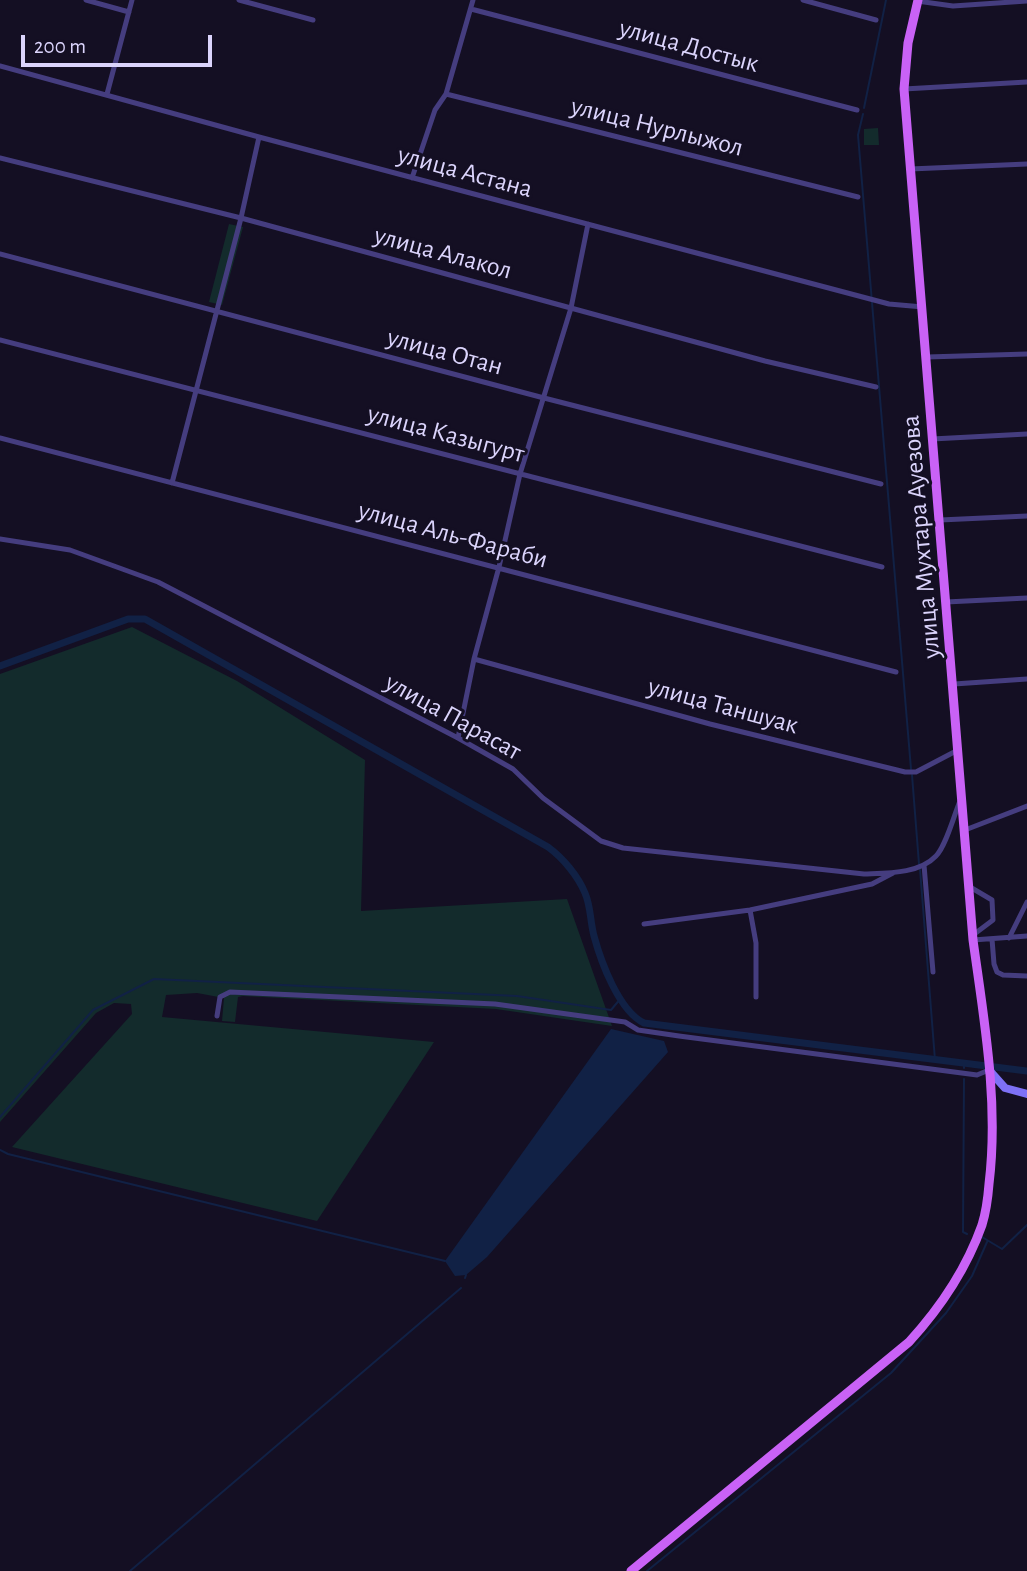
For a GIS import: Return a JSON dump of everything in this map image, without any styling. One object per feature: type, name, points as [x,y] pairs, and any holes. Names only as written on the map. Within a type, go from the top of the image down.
[{"type":"main road","name":"улица Мухтара Ауезова","points":[[631,1571],[909,1342],[940,1306],[962,1270],[983,1223],[992,1158],[989,1054],[973,937],[905,89],[908,43],[918,1]]},
{"type":"main road","points":[[989,1070],[1005,1088],[1027,1094]]},
{"type":"street","points":[[86,0],[129,12]]},
{"type":"street","points":[[107,94],[132,0]]},
{"type":"street","points":[[239,0],[313,20]]},
{"type":"street","points":[[412,178],[435,110],[446,94],[473,0]]},
{"type":"street","points":[[803,0],[876,20]]},
{"type":"street","points":[[918,1],[953,6],[1027,1]]},
{"type":"street","name":"улица Достык","points":[[471,9],[857,110]]},
{"type":"street","name":"улица Астана","points":[[0,66],[872,300],[923,307]]},
{"type":"street","points":[[905,89],[1027,82]]},
{"type":"street","name":"улица Нурлыжол","points":[[446,94],[858,197]]},
{"type":"street","points":[[172,483],[241,218],[259,137]]},
{"type":"street","name":"улица Алакол","points":[[0,158],[241,218],[765,361],[876,387]]},
{"type":"street","points":[[910,169],[1027,164]]},
{"type":"street","points":[[457,738],[520,474],[571,308],[588,224]]},
{"type":"street","name":"улица Отан","points":[[0,254],[881,484]]},
{"type":"street","name":"улица Казыгурт","points":[[0,340],[882,568]]},
{"type":"street","points":[[927,357],[1027,354]]},
{"type":"street","points":[[932,439],[1027,434]]},
{"type":"street","name":"улица Аль-Фараби","points":[[0,438],[896,672]]},
{"type":"street","points":[[940,520],[1027,516]]},
{"type":"street","name":"улица Парасат","points":[[0,539],[70,550],[158,582],[513,769],[543,798],[601,841],[623,848],[857,873],[895,873],[921,866]]},
{"type":"street","points":[[946,602],[1027,598]]},
{"type":"street","name":"улица Таншуак","points":[[474,659],[709,724],[911,772],[959,750]]},
{"type":"street","points":[[954,684],[1027,679]]},
{"type":"street","points":[[933,972],[921,866],[938,855],[963,794]]},
{"type":"street","points":[[965,830],[1027,806]]},
{"type":"street","points":[[857,873],[857,887]]},
{"type":"street","points":[[644,924],[750,910],[872,884],[895,873]]},
{"type":"street","points":[[970,887],[992,900],[993,904],[993,920],[973,937]]},
{"type":"street","points":[[1009,938],[1027,902]]},
{"type":"street","points":[[750,910],[756,943],[756,997]]},
{"type":"street","points":[[973,937],[992,939],[1027,936]]},
{"type":"street","points":[[992,939],[993,964],[997,972],[1027,976]]},
{"type":"street","points":[[217,1016],[220,998],[230,992],[495,1004],[625,1022],[638,1030],[977,1075],[989,1070]]},
{"type":"green space","points":[[878,128],[879,145],[864,145],[864,129]]},
{"type":"green space","points":[[229,224],[243,227],[222,305],[209,302]]},
{"type":"green space","points":[[132,627],[237,681],[365,760],[361,911],[567,899],[612,1026],[496,1009],[243,996],[238,997],[235,1022],[222,1021],[224,998],[197,993],[166,995],[162,1017],[434,1042],[317,1221],[12,1147],[132,1014],[131,1004],[114,1003],[96,1013],[0,1122],[0,674]]},
{"type":"water","points":[[611,1029],[664,1041],[668,1052],[487,1257],[466,1275],[455,1276],[445,1261]]},
{"type":"waterway","points":[[864,108],[886,0]]},
{"type":"waterway","points":[[863,114],[858,135],[911,769]]},
{"type":"waterway","points":[[0,666],[128,619],[145,619],[554,851],[574,874],[585,893],[597,947],[612,985],[627,1008],[644,1023],[1027,1071]]},
{"type":"waterway","points":[[912,775],[919,864]]},
{"type":"waterway","points":[[920,869],[935,1060]]},
{"type":"waterway","points":[[0,1117],[93,1010],[154,979],[517,996],[611,1010],[621,998]]},
{"type":"waterway","points":[[964,1079],[963,1232],[967,1234]]},
{"type":"waterway","points":[[0,1150],[445,1261]]},
{"type":"waterway","points":[[982,1237],[1002,1249],[1027,1225]]},
{"type":"waterway","points":[[647,1571],[891,1373],[946,1313],[972,1276],[987,1242]]},
{"type":"waterway","points":[[130,1571],[461,1288]]}]
